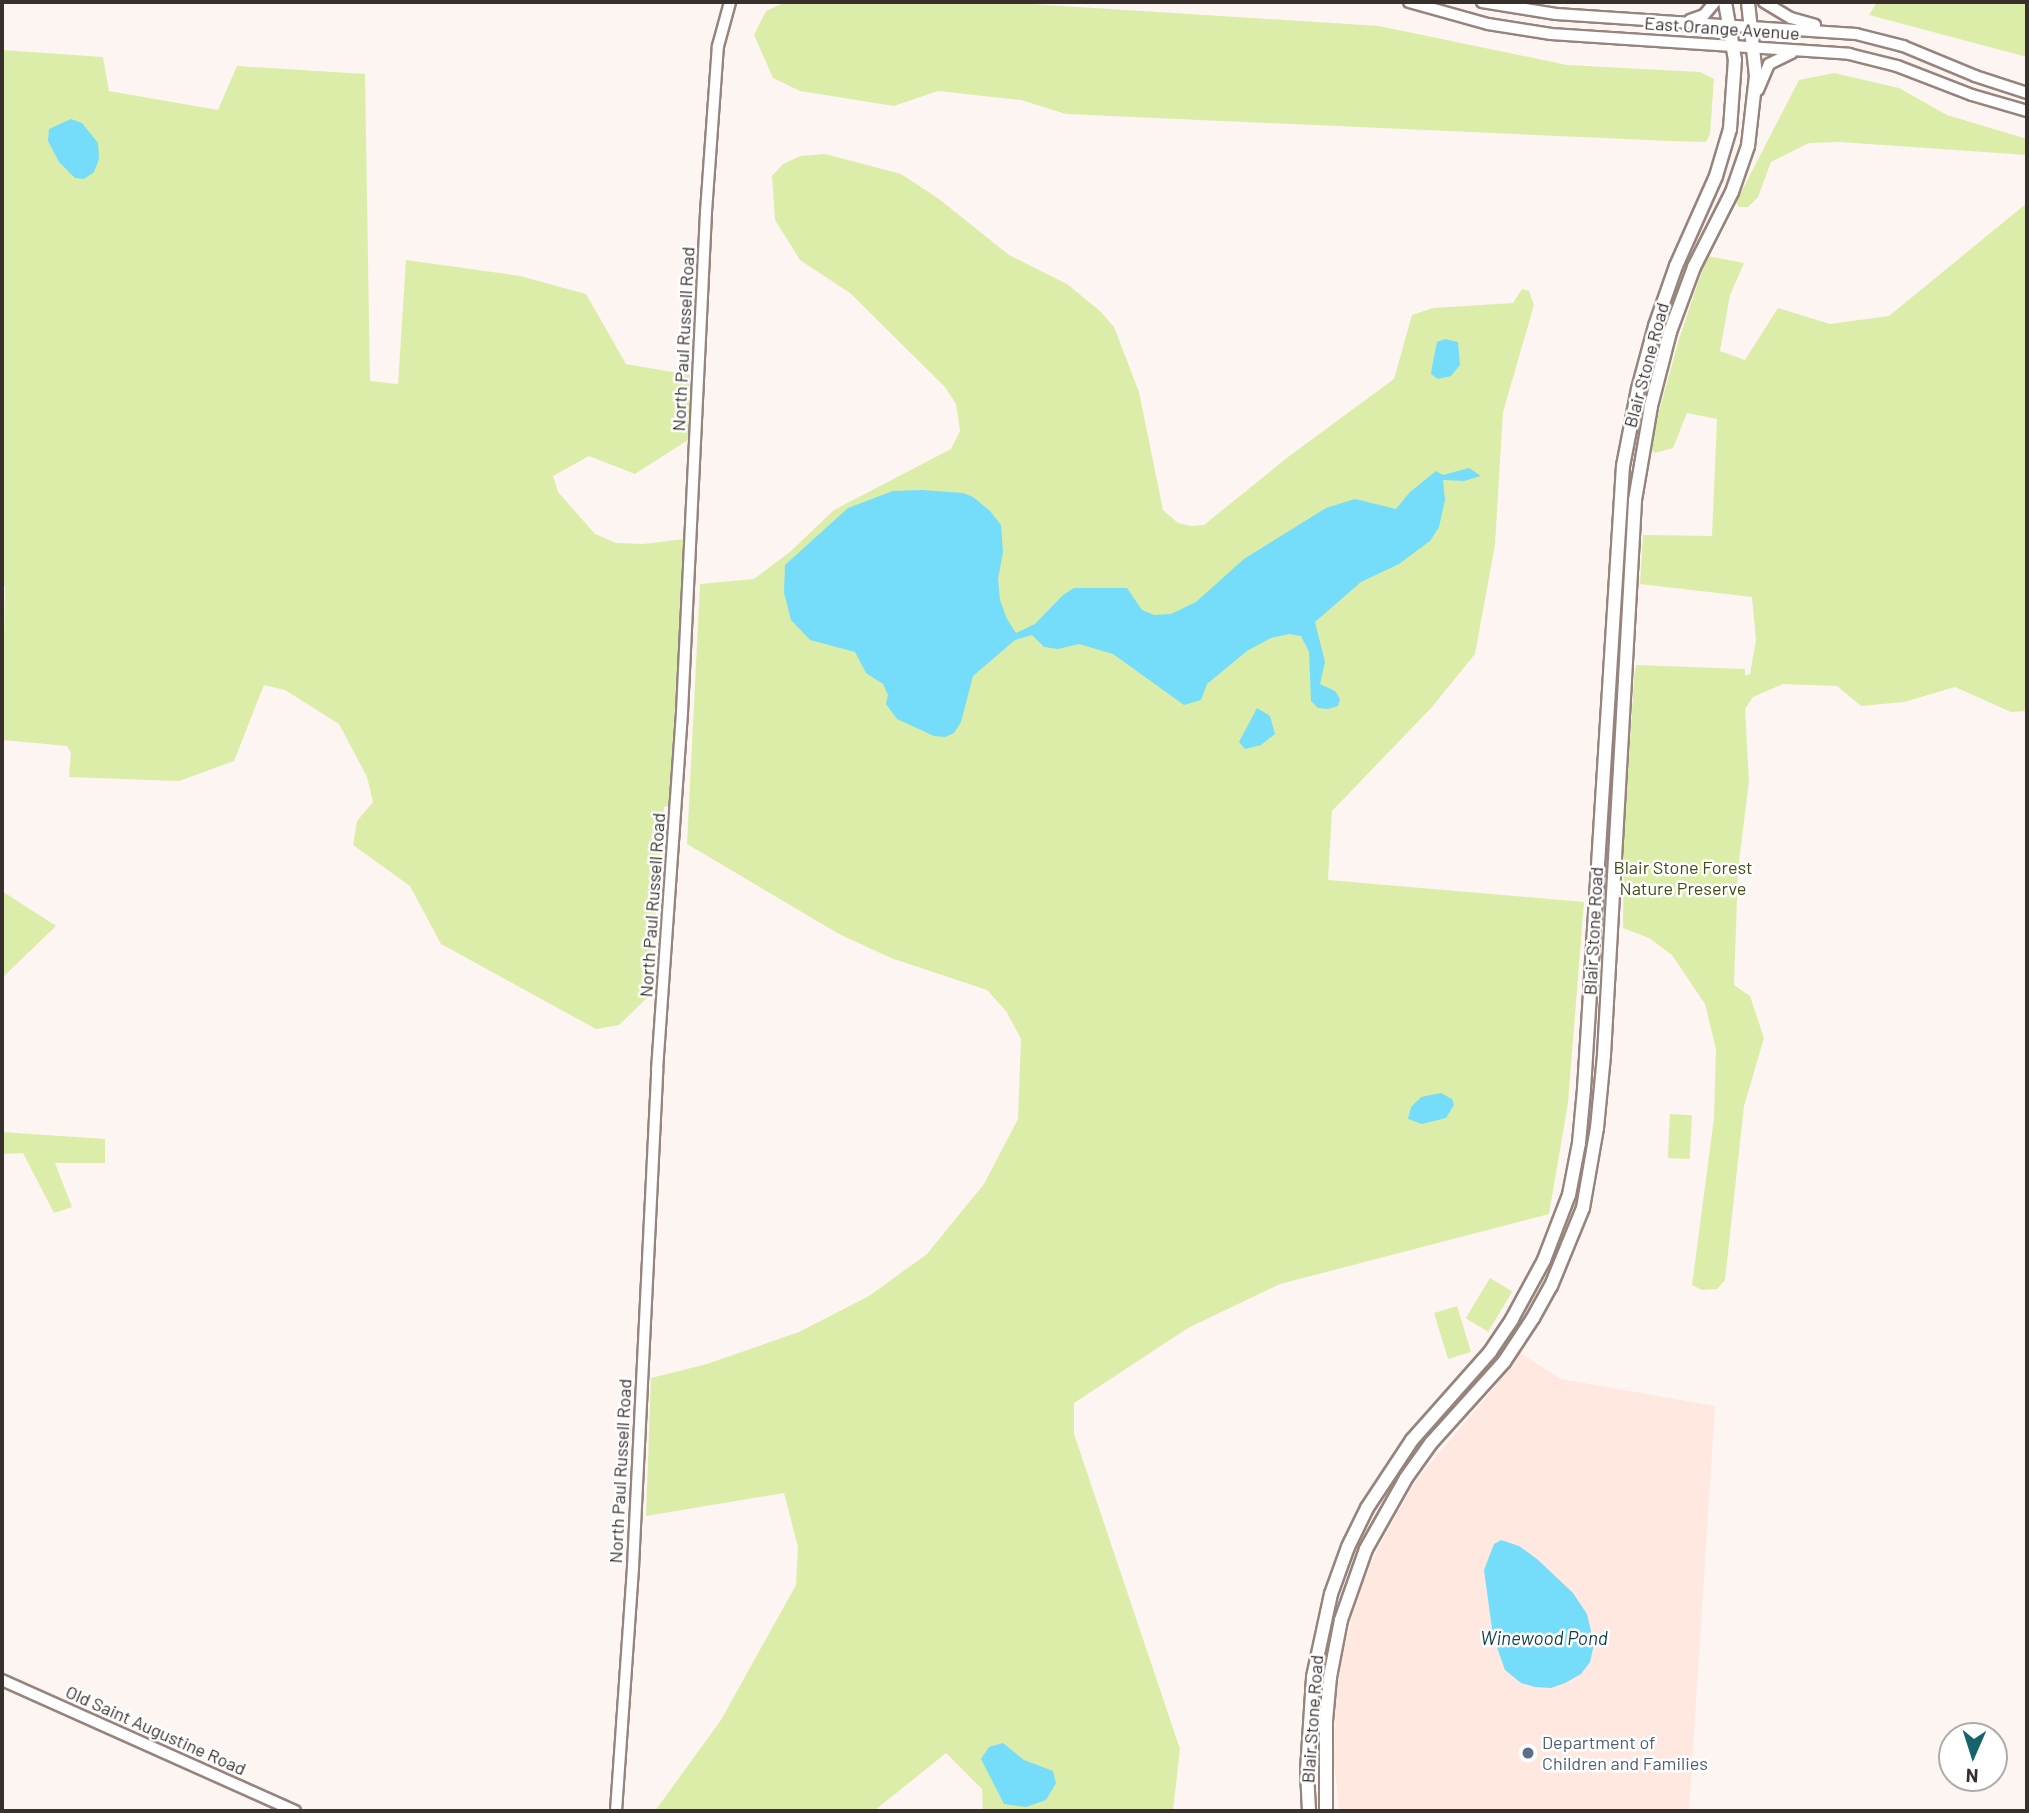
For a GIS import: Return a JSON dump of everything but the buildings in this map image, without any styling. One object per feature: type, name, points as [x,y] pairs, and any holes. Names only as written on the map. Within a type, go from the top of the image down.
[{"type":"main road","name":"Blair Stone Road","points":[[1309,1811],[1308,1733],[1318,1644],[1340,1569],[1369,1504],[1412,1440],[1490,1352],[1544,1260],[1569,1195],[1579,1143],[1618,518],[1626,451],[1655,326],[1726,145],[1734,93],[1734,46],[1725,2]]},
{"type":"main road","name":"Blair Stone Road","points":[[1326,1811],[1326,1721],[1335,1647],[1351,1586],[1384,1513],[1431,1443],[1504,1362],[1533,1318],[1567,1250],[1583,1208],[1591,1166],[1604,1055],[1629,590],[1641,462],[1654,391],[1670,332],[1694,267],[1738,177],[1750,137],[1755,102],[1755,48],[1748,2]]},
{"type":"main road","points":[[1490,1352],[1504,1362]]},
{"type":"main road","points":[[1369,1504],[1384,1513]]},
{"type":"main road","points":[[1318,1644],[1335,1647]]},
{"type":"main road","points":[[1308,1796],[1325,1795]]},
{"type":"street","name":"North Paul Russell Road","points":[[616,1811],[632,1567],[657,1070],[682,712],[706,212],[718,46],[730,2]]},
{"type":"street","name":"East Orange Avenue","points":[[1409,2],[1488,24],[1540,33],[1833,52],[1881,61],[1987,100],[2027,111]]},
{"type":"street","name":"East Orange Avenue","points":[[1482,2],[1556,14],[1841,32],[1903,46],[1975,76],[2027,93]]},
{"type":"street","points":[[1683,22],[1704,15],[1715,2]]},
{"type":"street","points":[[1764,2],[1791,18],[1841,32]]},
{"type":"street","points":[[1755,102],[1765,69],[1781,57],[1800,50]]},
{"type":"street","name":"Old Saint Augustine Road","points":[[2,1681],[295,1811]]},
{"type":"shaded area","points":[[1518,1352],[1561,1379],[1715,1406],[1689,1811],[1339,1811],[1334,1760],[1337,1673],[1358,1595],[1378,1548],[1416,1480],[1495,1387]]},
{"type":"green space","points":[[786,2],[999,2],[1379,26],[1567,65],[1700,72],[1714,79],[1710,134],[1706,142],[1670,141],[1066,114],[1021,100],[938,91],[894,106],[800,91],[773,78],[754,35],[766,11]]},
{"type":"green space","points":[[1877,2],[2027,2],[2027,57],[1869,15]]},
{"type":"green space","points":[[2,50],[103,57],[109,91],[218,110],[237,66],[365,74],[370,381],[398,384],[406,260],[520,276],[586,294],[626,364],[690,375],[688,440],[635,474],[589,456],[553,476],[558,492],[595,534],[616,543],[643,544],[685,539],[669,806],[664,807],[649,996],[619,1025],[596,1029],[441,944],[410,886],[353,845],[357,821],[373,802],[367,777],[339,724],[285,690],[264,685],[234,761],[179,781],[69,777],[71,753],[67,746],[2,740],[5,586],[2,586]]},
{"type":"green space","points":[[1834,73],[1899,88],[1947,115],[2027,139],[2027,155],[1840,142],[1809,143],[1771,162],[1758,197],[1748,207],[1739,207],[1736,202],[1799,80]]},
{"type":"green space","points":[[825,154],[901,174],[939,199],[1009,255],[1067,284],[1100,311],[1114,327],[1139,392],[1163,510],[1178,523],[1191,526],[1204,525],[1288,457],[1394,379],[1412,315],[1433,308],[1513,303],[1522,289],[1529,291],[1534,305],[1503,412],[1495,545],[1475,654],[1432,707],[1332,811],[1328,880],[1584,902],[1568,1103],[1549,1214],[1280,1284],[1188,1328],[1074,1403],[1074,1434],[1180,1749],[1173,1811],[983,1811],[982,1789],[946,1753],[874,1811],[655,1811],[721,1720],[796,1585],[798,1547],[784,1493],[646,1516],[651,1378],[707,1364],[799,1332],[869,1296],[927,1254],[984,1184],[1018,1119],[1021,1039],[1006,1011],[987,990],[891,958],[839,934],[687,844],[700,584],[754,579],[791,551],[834,510],[951,449],[960,431],[956,404],[945,387],[850,293],[800,260],[775,220],[772,176],[783,164],[800,156]]},
{"type":"green space","name":"Blair Stone Forest Nature Preserve","points":[[2027,203],[2027,711],[2011,712],[1955,687],[1904,702],[1861,706],[1837,686],[1783,684],[1753,697],[1745,709],[1749,781],[1738,870],[1734,985],[1750,996],[1764,1038],[1744,1106],[1725,1280],[1717,1289],[1702,1290],[1692,1285],[1714,1118],[1716,1049],[1705,1004],[1672,955],[1649,938],[1623,928],[1624,835],[1636,665],[1745,669],[1745,676],[1750,674],[1756,640],[1752,597],[1640,584],[1643,535],[1712,536],[1717,419],[1687,413],[1673,448],[1655,453],[1649,448],[1679,339],[1707,256],[1744,263],[1730,295],[1720,351],[1745,360],[1778,308],[1830,324],[1889,316]]},
{"type":"green space","points":[[2,891],[56,926],[2,978]]},
{"type":"green space","points":[[1670,1114],[1692,1115],[1690,1159],[1668,1158]]},
{"type":"green space","points":[[2,1132],[105,1139],[105,1163],[55,1163],[72,1207],[54,1213],[23,1153],[2,1154]]},
{"type":"green space","points":[[1490,1278],[1512,1291],[1488,1332],[1466,1318]]},
{"type":"green space","points":[[1457,1306],[1471,1352],[1448,1359],[1434,1313]]},
{"type":"water","points":[[71,119],[82,123],[98,143],[99,159],[94,172],[84,179],[75,178],[59,162],[48,141],[49,129]]},
{"type":"water","points":[[1445,339],[1458,342],[1460,365],[1451,376],[1438,379],[1431,374],[1432,367],[1437,342]]},
{"type":"water","points":[[1469,468],[1481,476],[1464,481],[1443,480],[1445,500],[1439,527],[1430,541],[1399,564],[1361,582],[1315,622],[1325,662],[1320,684],[1335,691],[1340,699],[1338,706],[1328,709],[1318,708],[1311,701],[1309,652],[1301,636],[1289,634],[1271,638],[1247,651],[1207,684],[1201,700],[1184,705],[1113,654],[1079,644],[1058,649],[1044,647],[1032,635],[1015,640],[973,676],[961,722],[954,733],[945,737],[934,736],[897,719],[886,704],[888,695],[883,684],[866,673],[855,652],[810,640],[791,620],[784,593],[785,565],[848,508],[893,491],[922,490],[963,493],[973,497],[990,511],[1001,525],[1003,552],[998,579],[1000,600],[1016,633],[1035,624],[1063,595],[1074,588],[1127,588],[1142,610],[1154,615],[1171,614],[1196,602],[1244,559],[1326,508],[1355,499],[1396,509],[1410,492],[1436,471],[1443,475]]},
{"type":"water","points":[[1257,708],[1270,716],[1275,734],[1261,745],[1245,749],[1239,742]]},
{"type":"water","points":[[1441,1093],[1452,1099],[1454,1105],[1446,1118],[1422,1124],[1408,1119],[1411,1107],[1421,1097]]},
{"type":"water","name":"Winewood Pond","points":[[1501,1540],[1519,1546],[1537,1559],[1573,1593],[1587,1614],[1594,1644],[1590,1662],[1581,1674],[1565,1683],[1551,1688],[1535,1687],[1521,1683],[1505,1670],[1493,1636],[1484,1570],[1494,1544]]},
{"type":"water","points":[[1003,1743],[1024,1760],[1053,1771],[1056,1783],[1046,1800],[1026,1807],[1004,1804],[981,1759],[989,1747]]},
{"type":"place","name":"Department of Children and Families","points":[[1528,1753]]}]
